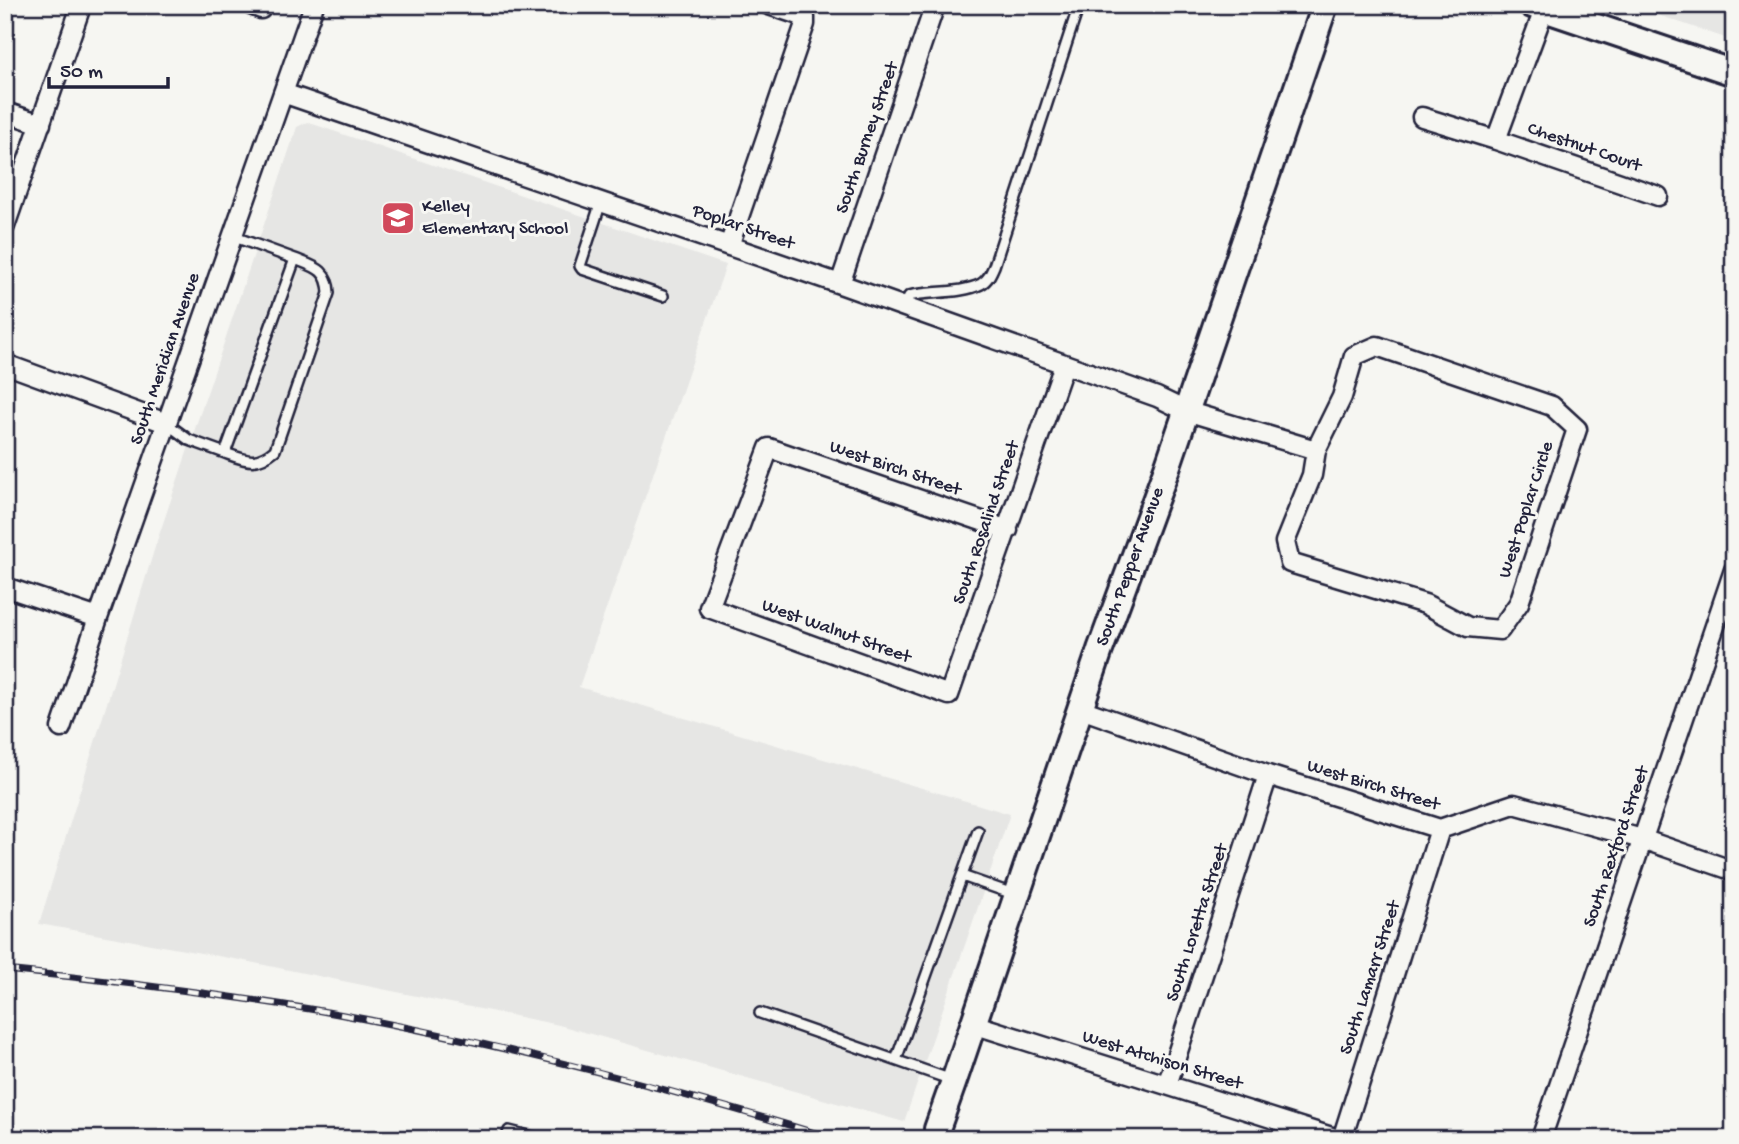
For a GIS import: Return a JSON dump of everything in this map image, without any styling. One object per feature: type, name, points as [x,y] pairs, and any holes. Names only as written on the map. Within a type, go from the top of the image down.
[{"type":"main road","name":"South Pepper Avenue","points":[[934,1136],[1325,5]]},
{"type":"main road","points":[[1541,7],[1734,73]]},
{"type":"street","name":"South Meridian Avenue","points":[[61,729],[314,5]]},
{"type":"street","points":[[729,246],[804,28],[805,17],[769,5]]},
{"type":"street","name":"South Burney Street","points":[[840,284],[935,5]]},
{"type":"street","name":"Chestnut Court","points":[[1496,140],[1541,7]]},
{"type":"street","points":[[5,226],[79,12]]},
{"type":"street","name":"Poplar Street","points":[[283,93],[840,284],[1157,397],[1186,411],[1316,450]]},
{"type":"street","points":[[5,112],[41,124]]},
{"type":"street","name":"Chestnut Court","points":[[1422,117],[1658,197]]},
{"type":"street","name":"West Poplar Circle","points":[[1377,346],[1552,406],[1577,429],[1518,603],[1500,630],[1468,627],[1425,604],[1290,563],[1285,542],[1312,475],[1316,450],[1342,397],[1354,356],[1377,346]]},
{"type":"street","points":[[5,364],[166,423]]},
{"type":"street","name":"South Rosalind Street","points":[[949,695],[1064,365]]},
{"type":"street","name":"West Birch Street","points":[[709,608],[769,448],[1008,530]]},
{"type":"street","name":"South Rexford Street","points":[[1541,1139],[1734,570]]},
{"type":"street","points":[[5,587],[98,618]]},
{"type":"street","name":"West Walnut Street","points":[[709,608],[949,695]]},
{"type":"street","name":"West Birch Street","points":[[1081,709],[1268,775],[1440,829],[1514,804],[1642,839],[1734,872]]},
{"type":"street","name":"South Loretta Street","points":[[1167,1085],[1268,775]]},
{"type":"street","name":"South Lamarr Street","points":[[1340,1139],[1440,829]]},
{"type":"street","name":"West Atchison Street","points":[[974,1024],[1340,1139]]},
{"type":"lane","points":[[904,307],[909,296],[935,294],[981,284],[989,277],[1079,5]]},
{"type":"lane","points":[[601,202],[580,266],[582,269],[663,296]]},
{"type":"lane","points":[[166,423],[189,440],[249,461],[264,460],[275,450],[329,293],[328,282],[320,269],[232,236]]},
{"type":"lane","points":[[225,453],[295,259]]},
{"type":"lane","points":[[896,1060],[978,831]]},
{"type":"lane","points":[[962,876],[1018,896]]},
{"type":"lane","points":[[760,1013],[954,1081]]},
{"type":"lane","points":[[506,1139],[509,1131],[541,1139]]},
{"type":"shaded area","points":[[1629,5],[1734,5],[1734,41]]},
{"type":"shaded area","points":[[307,122],[726,265],[579,687],[1010,814],[904,1122],[559,1025],[240,960],[39,924],[156,544],[297,127]]},
{"type":"railway","points":[[5,970],[199,993],[382,1022],[577,1067],[707,1101],[835,1139]]},
{"type":"place","name":"Kelley Elementary School","points":[[398,218]]}]
